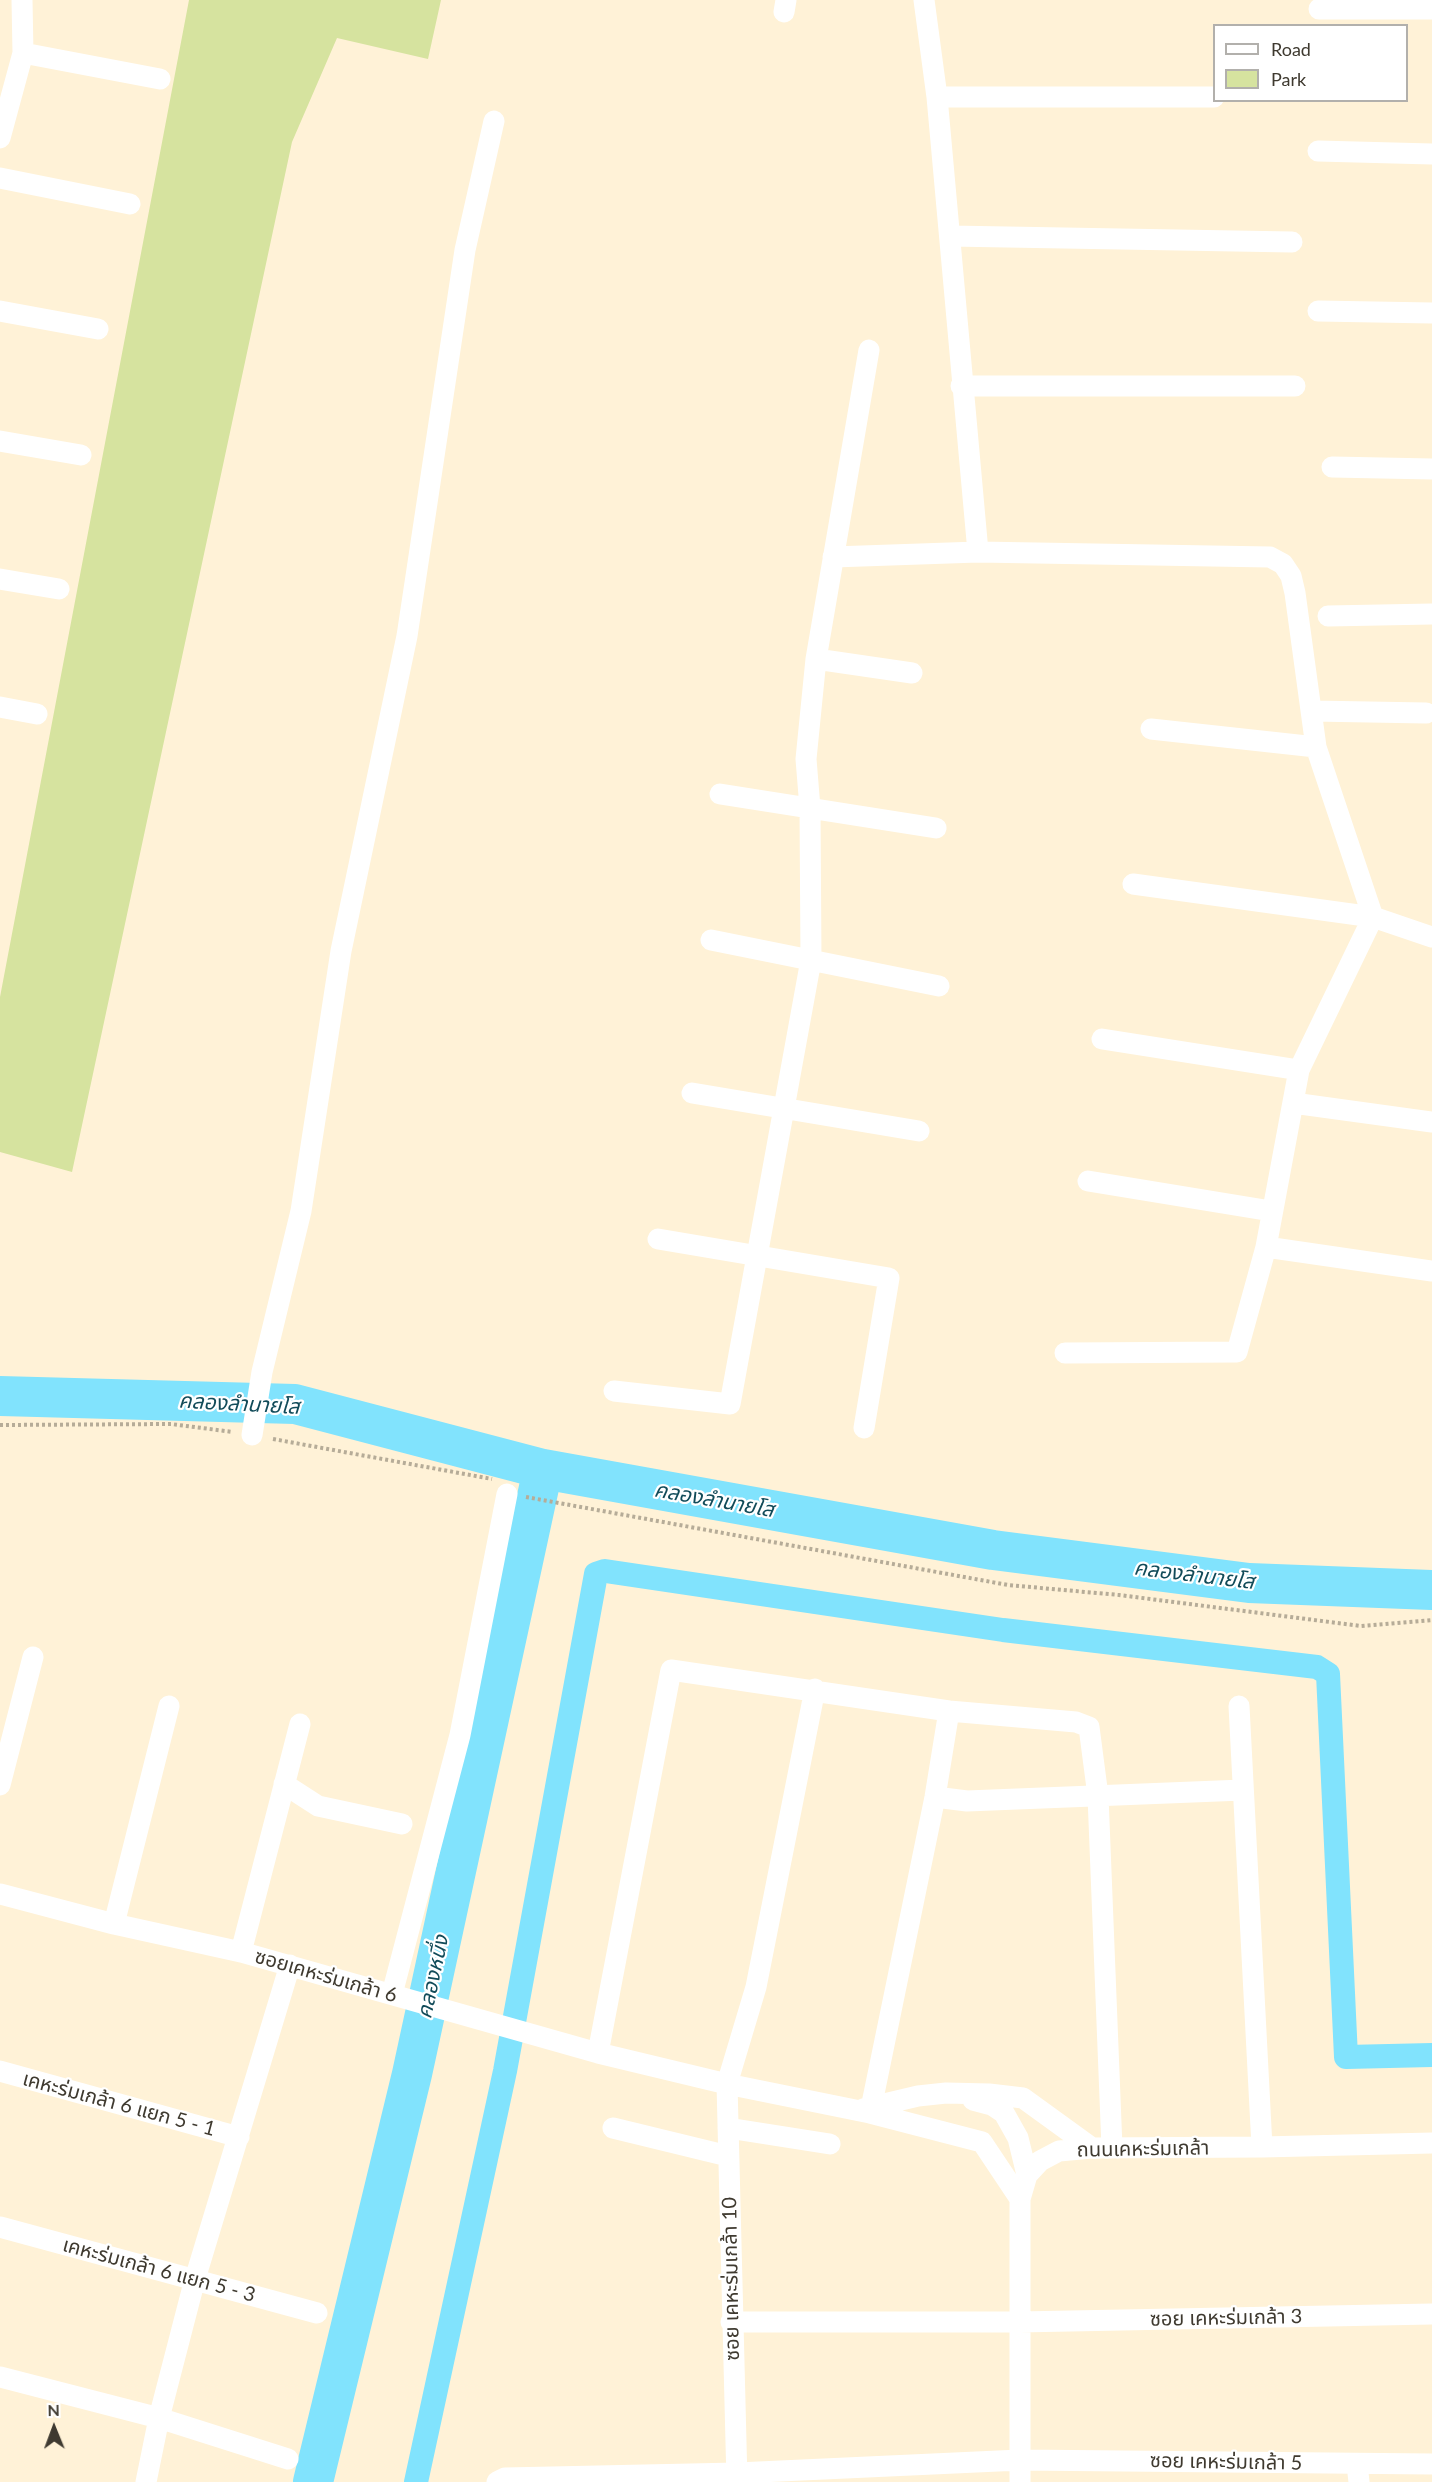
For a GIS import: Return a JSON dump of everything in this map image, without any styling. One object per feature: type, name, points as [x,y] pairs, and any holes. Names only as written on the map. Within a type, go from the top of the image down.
[{"type":"street","points":[[0,138],[23,53],[22,0]]},
{"type":"street","points":[[924,0],[937,97],[961,386],[978,552]]},
{"type":"street","points":[[1319,9],[1432,9]]},
{"type":"street","points":[[23,53],[160,79]]},
{"type":"street","points":[[937,97],[1213,97]]},
{"type":"street","points":[[252,1435],[262,1372],[301,1211],[341,951],[407,636],[465,250],[494,121]]},
{"type":"street","points":[[1318,151],[1432,154]]},
{"type":"street","points":[[0,178],[130,204]]},
{"type":"street","points":[[950,236],[1292,242]]},
{"type":"street","points":[[0,311],[98,329]]},
{"type":"street","points":[[1318,311],[1432,313]]},
{"type":"street","points":[[614,1391],[730,1404],[811,960],[810,808],[806,759],[816,659],[869,350]]},
{"type":"street","points":[[961,386],[1295,386]]},
{"type":"street","points":[[0,441],[81,455]]},
{"type":"street","points":[[1332,468],[1432,468]]},
{"type":"street","points":[[833,557],[978,552],[1270,556],[1283,564],[1292,576],[1316,747],[1373,917],[1299,1070],[1266,1247],[1237,1352],[1065,1353]]},
{"type":"street","points":[[0,579],[59,589]]},
{"type":"street","points":[[1328,616],[1432,614]]},
{"type":"street","points":[[816,659],[912,674]]},
{"type":"street","points":[[0,707],[37,714]]},
{"type":"street","points":[[1312,711],[1426,713]]},
{"type":"street","points":[[1151,729],[1316,747]]},
{"type":"street","points":[[720,794],[936,828]]},
{"type":"street","points":[[1132,885],[1373,917],[1432,937]]},
{"type":"street","points":[[711,940],[939,986]]},
{"type":"street","points":[[1102,1039],[1299,1070]]},
{"type":"street","points":[[692,1093],[919,1131]]},
{"type":"street","points":[[1293,1103],[1432,1122]]},
{"type":"street","points":[[1088,1181],[1271,1211]]},
{"type":"street","points":[[658,1239],[759,1254],[889,1278],[864,1428]]},
{"type":"street","points":[[1266,1247],[1432,1271]]},
{"type":"street","points":[[400,1996],[460,1735],[507,1494]]},
{"type":"street","points":[[0,1785],[33,1657]]},
{"type":"street","points":[[598,2053],[671,1670],[815,1689],[949,1711],[1086,1724],[1090,1733],[1098,1796],[1102,2148]]},
{"type":"street","name":"ซอย เคหะร่มเกล้า 10","points":[[737,2478],[731,2322],[727,2084],[756,1987],[815,1689]]},
{"type":"street","points":[[114,1924],[169,1706]]},
{"type":"street","points":[[1239,1706],[1262,2147]]},
{"type":"street","points":[[867,2110],[935,1797],[949,1711]]},
{"type":"street","points":[[241,1952],[300,1724]]},
{"type":"street","points":[[285,1784],[318,1806],[402,1824]]},
{"type":"street","points":[[935,1797],[967,1801],[1243,1790]]},
{"type":"street","name":"ซอยเคหะร่มเกล้า 6","points":[[0,1894],[114,1924],[290,1965],[598,2053],[727,2084],[867,2110],[982,2142],[1020,2199]]},
{"type":"street","points":[[146,2482],[159,2418],[195,2279],[290,1965]]},
{"type":"street","name":"เคหะร่มเกล้า 6 แยก 5 - 1","points":[[0,2071],[239,2137]]},
{"type":"street","name":"ซอยเคหะร่มเกล้า 6","points":[[867,2110],[946,2093],[1023,2098],[1102,2148]]},
{"type":"street","name":"ซอยเคหะร่มเกล้า 6","points":[[946,2093],[992,2105],[1004,2113],[1018,2138],[1027,2175]]},
{"type":"street","points":[[613,2128],[728,2156]]},
{"type":"street","points":[[728,2128],[830,2144]]},
{"type":"street","name":"ถนนเคหะร่มเกล้า","points":[[1027,2175],[1040,2160],[1059,2151],[1102,2148],[1432,2143]]},
{"type":"street","points":[[1020,2482],[1020,2199],[1027,2175]]},
{"type":"street","name":"เคหะร่มเกล้า 6 แยก 5 - 3","points":[[0,2227],[317,2313]]},
{"type":"street","name":"ซอย เคหะร่มเกล้า 3","points":[[731,2322],[1019,2322],[1432,2314]]},
{"type":"street","points":[[0,2377],[159,2418],[288,2459]]},
{"type":"street","points":[[497,2482],[505,2478],[737,2478],[1020,2460]]},
{"type":"street","name":"ซอย เคหะร่มเกล้า 5","points":[[1020,2460],[1358,2473],[1432,2464]]},
{"type":"path","points":[[0,1425],[171,1424],[252,1435],[490,1477],[507,1494],[1008,1585],[1361,1626],[1432,1620]]},
{"type":"green space","points":[[189,0],[441,0],[428,59],[337,38],[292,142],[72,1172],[0,1152],[0,997]]},
{"type":"waterway","name":"คลองลำนายโส","points":[[0,1396],[295,1404],[543,1469],[993,1550],[1249,1583],[1432,1590]]},
{"type":"waterway","name":"คลองหนึ่ง","points":[[313,2482],[412,2074],[543,1469]]},
{"type":"waterway","points":[[416,2482],[505,2071],[596,1574],[605,1571],[1003,1630],[1317,1667],[1328,1674],[1346,2057],[1432,2055]]}]
